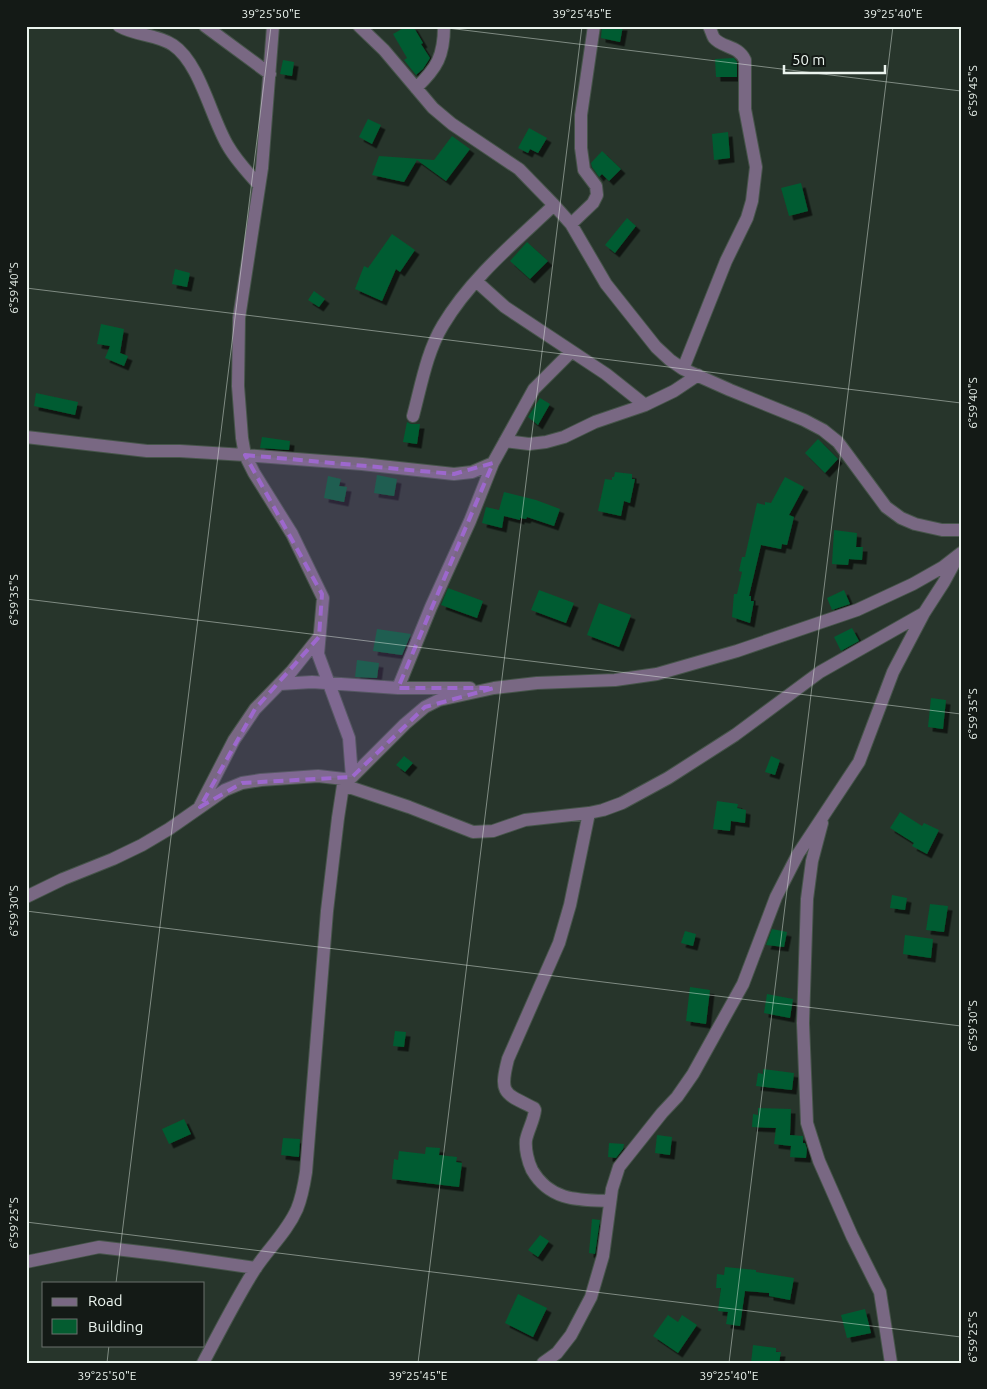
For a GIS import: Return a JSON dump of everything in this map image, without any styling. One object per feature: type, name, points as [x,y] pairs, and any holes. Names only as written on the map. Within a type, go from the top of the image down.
[{"type":"street","points":[[119,26],[160,39],[173,45],[181,52],[204,92],[215,121],[228,146],[259,185]]},
{"type":"street","points":[[205,26],[270,74]]},
{"type":"street","points":[[203,1363],[227,1316],[256,1268],[288,1226],[302,1196],[306,1172],[327,910],[346,780],[349,738],[318,654],[324,602],[322,594],[292,534],[254,473],[245,455],[242,438],[238,386],[240,318],[259,185],[273,26]]},
{"type":"street","points":[[360,26],[384,50],[433,108],[452,124],[518,169],[554,205],[571,224],[611,290],[656,347],[670,360],[683,369],[756,402],[804,420],[823,430],[838,442],[873,492],[886,507],[901,518],[915,524],[942,530],[961,530]]},
{"type":"street","points":[[416,88],[431,74],[437,64],[442,52],[444,26]]},
{"type":"street","points":[[571,224],[593,203],[597,195],[596,186],[584,170],[581,148],[581,115],[594,26]]},
{"type":"street","points":[[683,369],[726,262],[747,218],[756,178],[756,167],[745,109],[745,60],[732,47],[718,42],[714,38],[709,26]]},
{"type":"street","points":[[414,416],[426,369],[442,326],[476,281],[554,205]]},
{"type":"street","points":[[476,281],[505,307],[606,374],[645,405]]},
{"type":"street","points":[[398,688],[431,607],[470,521],[492,463],[534,389],[571,352]]},
{"type":"street","points":[[505,441],[529,444],[564,437],[596,422],[645,405],[674,391],[698,375]]},
{"type":"street","points":[[26,437],[121,449],[245,455],[362,464],[454,474],[472,472],[492,463]]},
{"type":"street","points":[[543,1363],[557,1353],[572,1335],[591,1297],[603,1256],[610,1201],[619,1167],[677,1097],[693,1074],[720,1027],[743,984],[776,897],[798,854],[859,762],[893,672],[924,613],[959,554]]},
{"type":"street","points":[[346,780],[405,724],[425,707],[440,700],[494,688],[537,683],[615,680],[657,674],[754,645],[857,610],[943,568],[959,554]]},
{"type":"street","points":[[26,898],[63,879],[114,859],[142,845],[226,790],[242,783],[318,776],[346,780],[410,808],[473,832],[493,831],[525,820],[589,813],[622,803],[668,778],[735,735],[820,672],[924,613]]},
{"type":"street","points":[[200,807],[216,771],[255,709],[280,684],[319,637]]},
{"type":"street","points":[[280,684],[329,682],[398,688],[494,688]]},
{"type":"street","points":[[589,813],[570,905],[559,943],[508,1059],[504,1074],[504,1084],[508,1094],[535,1110],[526,1140],[529,1164],[538,1180],[554,1193],[569,1198],[610,1201]]},
{"type":"street","points":[[824,814],[812,861],[807,899],[803,1023],[808,1122],[819,1161],[852,1236],[880,1292],[891,1363]]},
{"type":"street","points":[[26,1262],[99,1247],[166,1254],[256,1268]]},
{"type":"highlighted area","points":[[245,455],[454,474],[493,463],[398,688],[494,688],[425,707],[352,777],[242,783],[200,807],[255,709],[319,637],[322,594]]},
{"type":"building","points":[[407,26],[413,26],[430,58],[423,69],[416,75],[404,60],[407,58],[393,34]]},
{"type":"building","points":[[602,26],[623,26],[620,42],[601,38]]},
{"type":"building","points":[[734,58],[737,62],[737,77],[716,77],[715,59]]},
{"type":"building","points":[[283,60],[294,62],[292,76],[280,74]]},
{"type":"building","points":[[368,119],[381,125],[372,144],[359,137]]},
{"type":"building","points":[[529,128],[547,138],[538,153],[530,149],[528,153],[518,148]]},
{"type":"building","points":[[728,132],[730,158],[714,160],[712,134]]},
{"type":"building","points":[[452,136],[470,149],[446,181],[417,160],[404,182],[372,175],[379,156],[434,160]]},
{"type":"building","points":[[602,151],[621,169],[609,181],[602,174],[599,177],[591,163]]},
{"type":"building","points":[[801,183],[808,211],[789,216],[781,188]]},
{"type":"building","points":[[627,218],[636,226],[615,253],[605,245]]},
{"type":"building","points":[[392,234],[415,250],[400,272],[396,269],[382,301],[355,289],[364,266],[368,268]]},
{"type":"building","points":[[527,242],[548,261],[530,279],[510,261]]},
{"type":"building","points":[[175,269],[190,273],[187,287],[172,284]]},
{"type":"building","points":[[314,291],[325,299],[319,307],[308,300]]},
{"type":"building","points":[[101,324],[124,329],[120,353],[128,356],[124,366],[105,358],[110,346],[97,344]]},
{"type":"building","points":[[36,393],[78,402],[75,415],[34,406]]},
{"type":"building","points":[[540,398],[550,404],[538,425],[528,417]]},
{"type":"building","points":[[407,422],[420,424],[417,444],[403,442]]},
{"type":"building","points":[[262,437],[290,441],[289,450],[260,448]]},
{"type":"building","points":[[818,439],[838,459],[825,473],[805,453]]},
{"type":"building","points":[[615,472],[632,474],[632,479],[635,479],[630,503],[624,501],[621,516],[598,511],[605,479],[612,480]]},
{"type":"building","points":[[377,475],[397,479],[394,496],[374,493]]},
{"type":"building","points":[[328,476],[341,479],[339,486],[347,487],[344,502],[324,498]]},
{"type":"building","points":[[785,477],[804,487],[789,515],[794,517],[787,545],[782,544],[781,549],[761,545],[749,596],[751,596],[751,601],[754,601],[750,623],[732,617],[734,594],[737,594],[742,572],[739,571],[742,557],[745,557],[757,503],[765,505],[765,502],[771,503]]},
{"type":"building","points":[[504,492],[536,500],[560,509],[554,526],[527,517],[526,519],[520,518],[520,520],[504,516],[502,528],[482,523],[486,507],[499,510]]},
{"type":"building","points":[[834,530],[857,533],[856,547],[863,547],[862,560],[849,559],[848,565],[832,564]]},
{"type":"building","points":[[448,588],[483,601],[477,618],[441,605]]},
{"type":"building","points":[[539,590],[574,603],[566,623],[531,610]]},
{"type":"building","points":[[844,590],[850,604],[832,610],[827,598]]},
{"type":"building","points":[[599,603],[631,615],[619,647],[587,635]]},
{"type":"building","points":[[852,628],[859,641],[841,651],[834,637]]},
{"type":"building","points":[[377,629],[411,634],[402,655],[373,651]]},
{"type":"building","points":[[357,660],[379,663],[377,678],[355,677]]},
{"type":"building","points":[[931,698],[946,700],[943,729],[928,727]]},
{"type":"building","points":[[404,756],[413,763],[405,772],[396,765]]},
{"type":"building","points":[[771,756],[780,760],[775,775],[765,772]]},
{"type":"building","points":[[717,801],[738,804],[737,808],[746,810],[745,823],[731,821],[730,831],[713,829]]},
{"type":"building","points":[[900,812],[922,826],[924,823],[939,830],[927,854],[912,846],[914,843],[890,828]]},
{"type":"building","points":[[892,895],[907,898],[905,910],[890,908]]},
{"type":"building","points":[[930,904],[948,906],[944,932],[926,930]]},
{"type":"building","points":[[772,929],[787,932],[784,947],[766,945]]},
{"type":"building","points":[[685,931],[696,934],[693,946],[681,943]]},
{"type":"building","points":[[905,935],[933,939],[931,958],[903,954]]},
{"type":"building","points":[[690,987],[710,990],[706,1024],[686,1021]]},
{"type":"building","points":[[767,994],[793,999],[790,1018],[764,1013]]},
{"type":"building","points":[[395,1031],[406,1032],[404,1047],[393,1046]]},
{"type":"building","points":[[763,1069],[794,1073],[792,1090],[756,1086],[758,1073],[763,1074]]},
{"type":"building","points":[[758,1108],[791,1109],[790,1135],[803,1136],[803,1143],[805,1143],[807,1149],[806,1158],[790,1157],[791,1146],[774,1144],[776,1128],[752,1127],[753,1114],[758,1115]]},
{"type":"building","points":[[184,1119],[191,1134],[169,1144],[162,1129]]},
{"type":"building","points":[[657,1135],[672,1137],[670,1155],[655,1153]]},
{"type":"building","points":[[283,1138],[300,1139],[299,1157],[281,1155]]},
{"type":"building","points":[[609,1143],[624,1144],[623,1149],[616,1158],[608,1157]]},
{"type":"building","points":[[426,1147],[440,1148],[439,1155],[457,1157],[456,1162],[462,1163],[459,1187],[392,1179],[394,1159],[398,1160],[399,1151],[425,1154]]},
{"type":"building","points":[[592,1219],[600,1220],[595,1254],[589,1253]]},
{"type":"building","points":[[540,1235],[549,1241],[538,1257],[528,1250]]},
{"type":"building","points":[[725,1267],[756,1270],[756,1272],[794,1278],[790,1300],[769,1296],[769,1293],[745,1291],[740,1326],[726,1324],[728,1312],[718,1311],[721,1288],[716,1288],[717,1274],[724,1275]]},
{"type":"building","points":[[518,1294],[547,1308],[533,1337],[505,1323]]},
{"type":"building","points":[[865,1309],[871,1333],[847,1338],[841,1315]]},
{"type":"building","points":[[668,1315],[678,1322],[682,1315],[697,1325],[678,1353],[653,1336]]},
{"type":"building","points":[[753,1345],[776,1348],[776,1352],[781,1352],[779,1363],[751,1363]]}]
